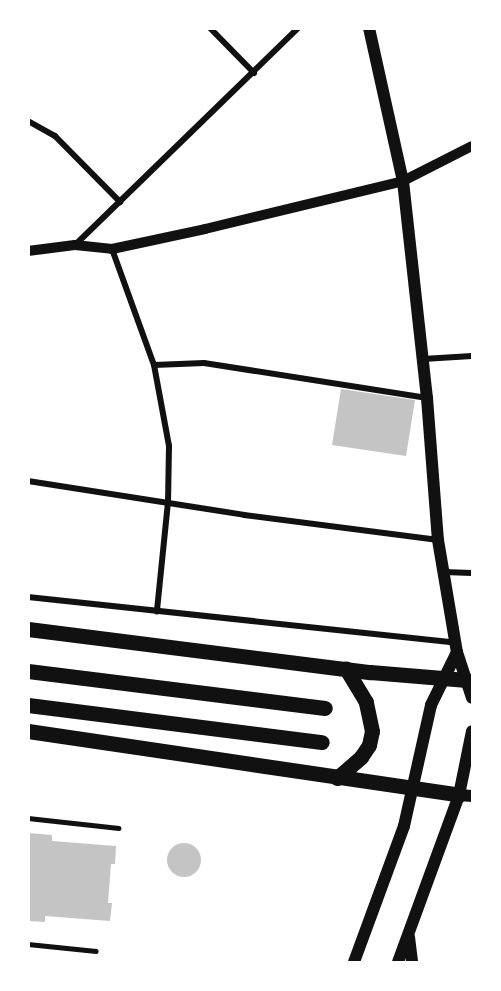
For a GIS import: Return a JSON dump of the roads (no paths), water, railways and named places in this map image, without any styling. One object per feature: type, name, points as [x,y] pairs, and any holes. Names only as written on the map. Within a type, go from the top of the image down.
[{"type":"main road","points":[[369,28],[403,181],[427,398],[438,540],[456,648],[470,681],[472,698]]},
{"type":"main road","points":[[28,629],[346,669],[470,681]]},
{"type":"main road","points":[[354,963],[404,826],[431,705],[456,648]]},
{"type":"main road","points":[[338,778],[362,757],[369,745],[372,731],[366,702],[346,669]]},
{"type":"main road","points":[[28,671],[325,708]]},
{"type":"main road","points":[[28,705],[322,742]]},
{"type":"main road","points":[[28,731],[466,796]]},
{"type":"main road","points":[[398,963],[466,796],[472,731]]},
{"type":"main road","points":[[410,929],[412,963]]},
{"type":"street","points":[[210,28],[254,73]]},
{"type":"street","points":[[75,246],[298,28]]},
{"type":"street","points":[[28,121],[55,136],[120,202]]},
{"type":"street","points":[[28,251],[75,246],[112,249],[205,230],[403,181],[472,146]]},
{"type":"street","points":[[112,249],[154,365],[169,446],[168,502],[157,611]]},
{"type":"street","points":[[422,359],[472,356]]},
{"type":"street","points":[[154,365],[204,363],[427,398]]},
{"type":"street","points":[[28,481],[244,515],[438,540]]},
{"type":"street","points":[[443,572],[472,573]]},
{"type":"street","points":[[28,597],[456,648]]},
{"type":"lane","points":[[28,818],[118,828]]},
{"type":"lane","points":[[28,944],[96,951]]}]
